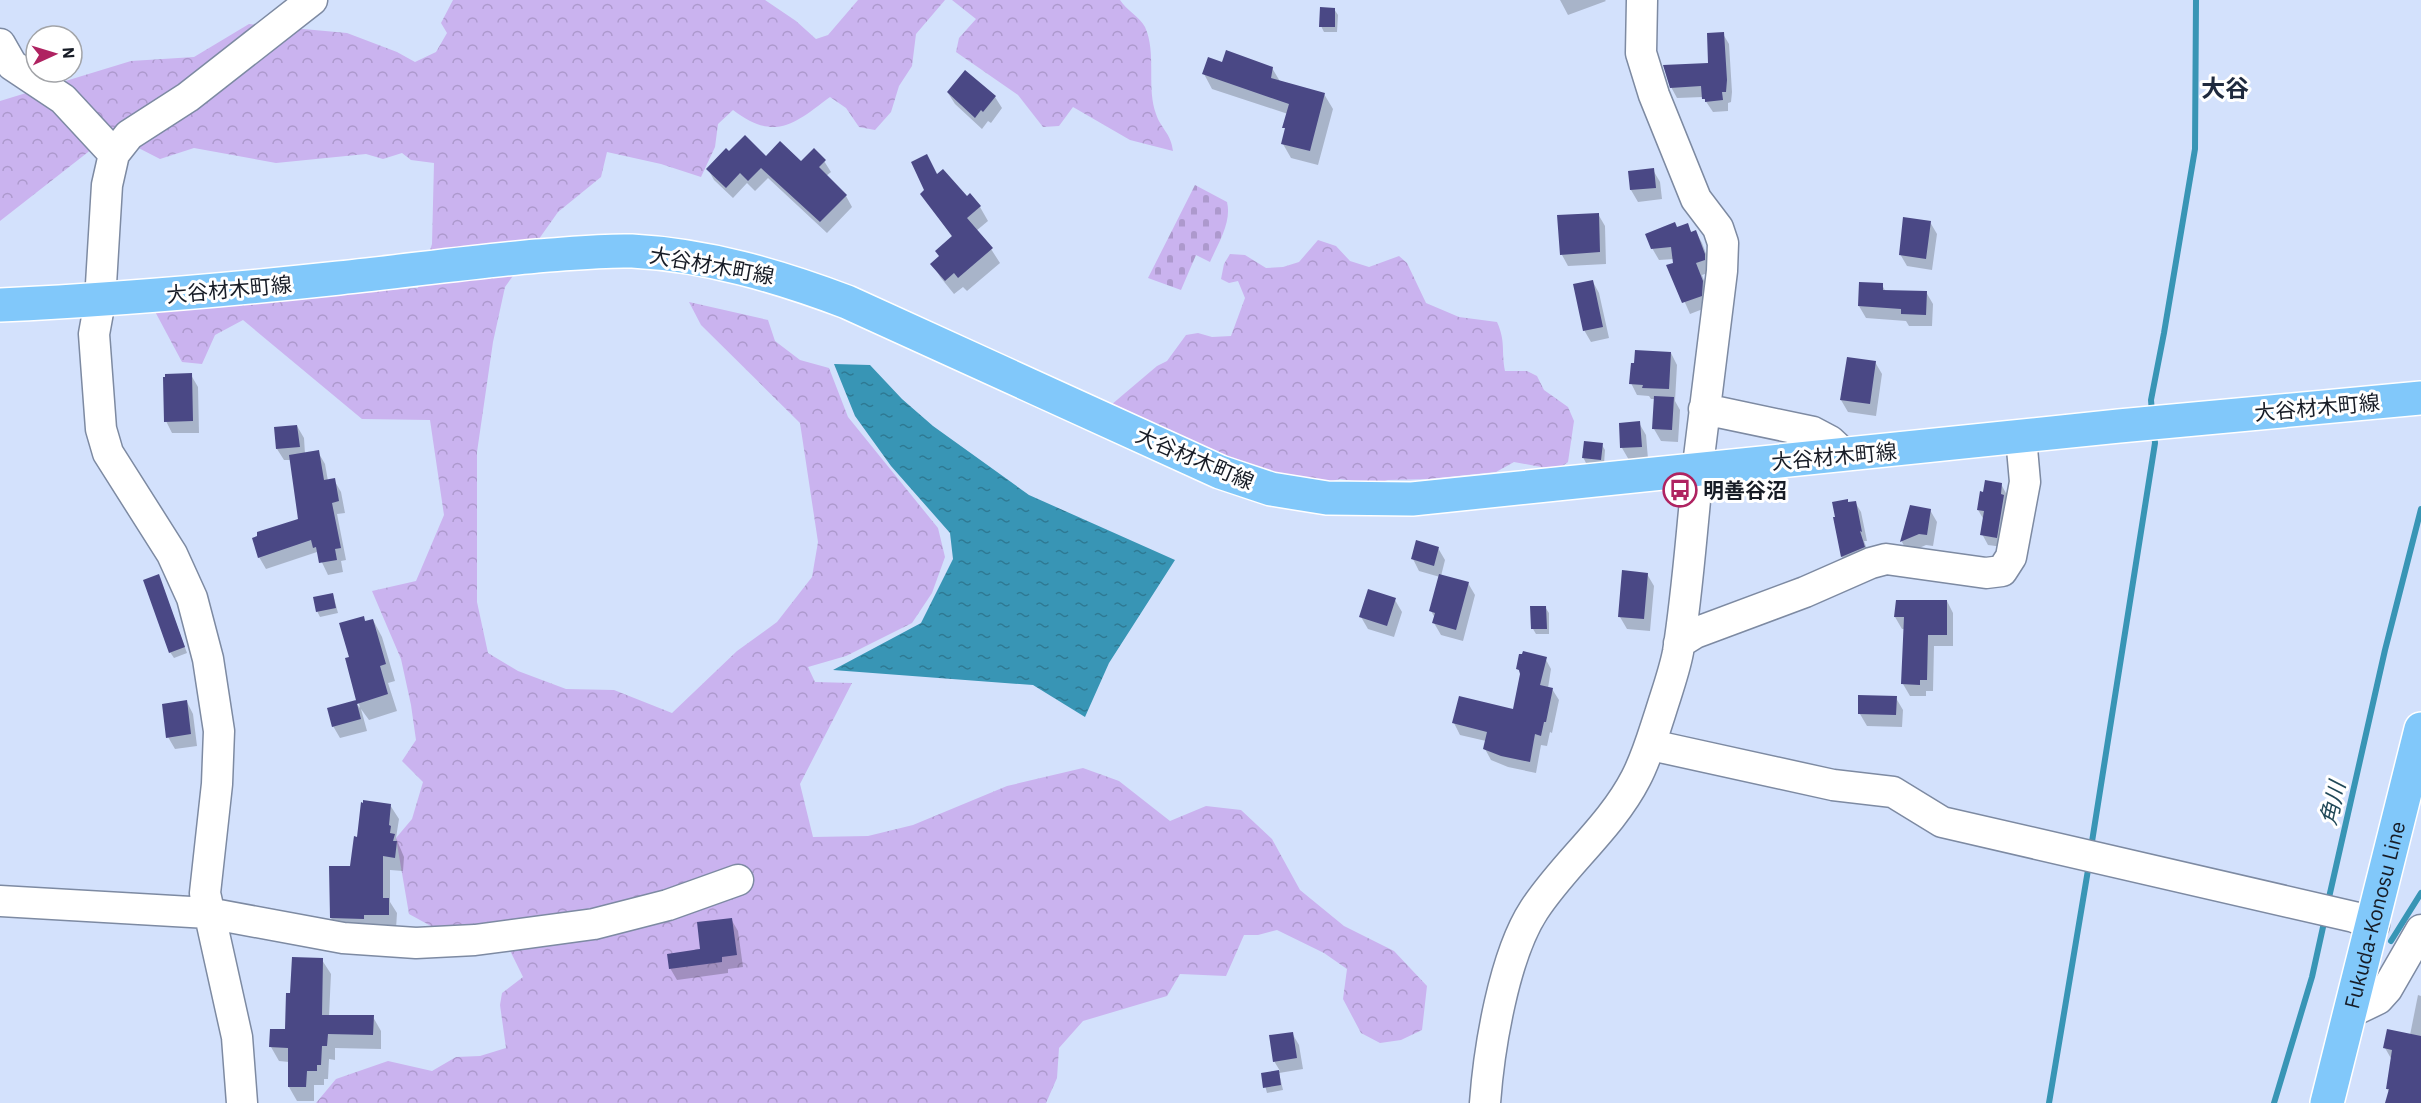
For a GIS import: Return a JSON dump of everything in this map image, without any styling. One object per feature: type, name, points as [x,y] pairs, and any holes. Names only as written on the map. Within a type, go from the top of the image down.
[{"type":"main road","name":"大谷材木町線","points":[[0,305],[100,301],[339,278],[488,260],[601,251],[634,252],[735,266],[785,279],[858,307],[1220,472],[1271,489],[1327,498],[1412,499],[2119,426],[2421,398]]},
{"type":"main road","name":"Fukuda-Konosu Line","points":[[2328,1103],[2421,729]]},
{"type":"street","points":[[242,1103],[237,1037],[205,893],[217,784],[219,731],[215,696],[192,598],[172,554],[108,453],[101,429],[94,334],[100,301],[107,185],[114,154],[129,135],[188,97],[312,0]]},
{"type":"street","points":[[1485,1103],[1487,1076],[1507,970],[1533,911],[1622,802],[1637,777],[1651,745],[1679,642],[1704,409],[1722,272],[1723,243],[1718,228],[1692,189],[1654,95],[1641,53],[1642,0]]},
{"type":"street","points":[[0,44],[12,65],[63,99],[114,154]]},
{"type":"street","points":[[1704,409],[1813,432],[1830,441],[1844,454]]},
{"type":"street","points":[[1679,642],[1695,633],[1805,592],[1871,562],[1886,559],[1986,573],[2002,571],[2011,557],[2025,482],[2021,437]]},
{"type":"street","points":[[1651,745],[1833,785],[1893,792],[1942,822],[2354,917],[2374,925]]},
{"type":"street","points":[[0,901],[208,913],[364,940],[416,943],[475,940],[594,924],[668,905],[738,880]]},
{"type":"street","points":[[2351,1012],[2378,999],[2387,988],[2421,930]]},
{"type":"green space","points":[[453,0],[765,0],[796,21],[816,39],[828,35],[858,0],[945,0],[916,34],[912,66],[899,86],[891,112],[875,130],[859,127],[846,108],[830,97],[806,115],[784,126],[761,125],[733,110],[718,124],[715,147],[701,177],[661,164],[607,152],[601,177],[558,212],[505,287],[493,342],[477,452],[477,602],[488,653],[518,671],[566,689],[614,690],[672,713],[737,651],[777,622],[812,577],[818,542],[800,423],[701,325],[689,302],[768,320],[775,341],[800,360],[829,368],[848,417],[938,528],[945,557],[932,593],[912,623],[846,656],[808,667],[815,682],[852,683],[800,784],[813,837],[868,836],[913,825],[1007,786],[1083,768],[1119,781],[1170,821],[1206,806],[1241,810],[1272,839],[1300,890],[1344,926],[1394,951],[1427,986],[1422,1030],[1401,1040],[1380,1043],[1361,1033],[1343,999],[1347,969],[1324,953],[1277,930],[1258,935],[1244,935],[1226,976],[1180,974],[1167,996],[1083,1021],[1059,1048],[1057,1078],[1046,1103],[316,1103],[336,1079],[388,1061],[432,1071],[456,1057],[480,1056],[506,1048],[500,1005],[502,993],[523,977],[497,924],[440,931],[409,914],[396,838],[412,819],[423,782],[402,761],[416,740],[411,705],[401,659],[372,591],[416,581],[444,515],[430,420],[362,419],[243,320],[215,335],[202,364],[182,362],[151,304],[418,288],[432,244],[434,163],[411,160],[402,153],[383,159],[366,154],[276,163],[194,148],[160,159],[119,138],[92,149],[0,221],[0,101],[56,84],[84,84],[84,75],[131,61],[194,57],[249,24],[347,33],[397,52],[415,62],[436,52],[447,33],[441,23]]},
{"type":"green space","points":[[952,0],[1120,0],[1140,20],[1149,37],[1153,103],[1173,151],[1130,140],[1073,107],[1059,126],[1043,127],[1018,95],[956,52],[959,38],[976,19]]},
{"type":"green space","points":[[1195,185],[1227,202],[1228,217],[1210,262],[1196,255],[1181,290],[1148,278]]},
{"type":"green space","points":[[1318,240],[1336,246],[1350,261],[1369,267],[1399,256],[1407,263],[1426,303],[1459,317],[1497,322],[1502,341],[1505,371],[1527,371],[1537,376],[1544,390],[1568,407],[1574,421],[1568,462],[1557,470],[1514,462],[1496,472],[1428,479],[1388,480],[1375,484],[1340,479],[1325,483],[1284,474],[1269,475],[1238,460],[1216,459],[1111,405],[1157,366],[1167,361],[1186,335],[1198,333],[1212,337],[1231,336],[1245,298],[1238,281],[1229,283],[1221,279],[1224,264],[1230,254],[1245,255],[1266,268],[1283,267],[1299,262]]},
{"type":"water","points":[[834,364],[870,365],[902,399],[933,426],[1029,495],[1175,560],[1109,663],[1085,717],[1033,685],[833,670],[921,623],[953,559],[950,533],[891,466],[855,416]]},
{"type":"building","points":[[1320,7],[1335,8],[1335,27],[1319,27]]},
{"type":"building","points":[[1724,32],[1727,80],[1726,92],[1722,92],[1723,100],[1705,102],[1705,99],[1702,99],[1701,86],[1670,88],[1663,65],[1708,63],[1707,33]]},
{"type":"building","points":[[1226,50],[1273,67],[1271,78],[1325,93],[1310,151],[1281,144],[1285,128],[1282,128],[1289,104],[1202,74],[1208,57],[1222,62]]},
{"type":"building","points":[[965,70],[996,96],[975,118],[947,92]]},
{"type":"building","points":[[745,135],[766,156],[780,141],[801,161],[814,148],[826,160],[819,167],[847,195],[820,222],[761,168],[748,181],[740,173],[726,188],[706,169],[726,148],[729,151]]},
{"type":"building","points":[[927,154],[937,174],[943,169],[967,196],[970,193],[981,206],[967,218],[993,248],[958,278],[954,273],[945,281],[930,264],[939,256],[935,251],[952,236],[920,194],[924,190],[911,162]]},
{"type":"building","points":[[1654,168],[1656,188],[1630,190],[1628,171]]},
{"type":"building","points":[[1599,213],[1600,252],[1560,255],[1557,215]]},
{"type":"building","points":[[1903,217],[1931,221],[1926,259],[1899,255]]},
{"type":"building","points":[[1675,222],[1677,227],[1688,223],[1691,232],[1696,230],[1705,254],[1705,260],[1696,263],[1703,281],[1702,296],[1682,303],[1666,265],[1673,263],[1671,247],[1651,249],[1645,234]]},
{"type":"building","points":[[1593,280],[1603,327],[1583,331],[1573,284]]},
{"type":"building","points":[[1859,282],[1883,283],[1883,290],[1927,291],[1926,315],[1901,314],[1901,309],[1858,306]]},
{"type":"building","points":[[1635,350],[1671,352],[1669,389],[1642,388],[1643,385],[1629,384]]},
{"type":"building","points":[[1847,357],[1876,361],[1870,404],[1840,400]]},
{"type":"building","points":[[192,373],[193,421],[164,422],[163,377],[165,374]]},
{"type":"building","points":[[1654,396],[1674,397],[1672,430],[1652,429]]},
{"type":"building","points":[[1640,421],[1642,447],[1620,448],[1619,423]]},
{"type":"building","points":[[297,425],[300,447],[276,449],[274,427]]},
{"type":"building","points":[[1584,441],[1603,443],[1601,460],[1582,458]]},
{"type":"building","points":[[319,450],[324,480],[335,478],[339,501],[332,503],[341,548],[335,549],[337,560],[319,563],[316,547],[313,548],[311,540],[258,558],[252,538],[257,536],[257,532],[298,519],[289,455]]},
{"type":"building","points":[[1985,480],[2002,483],[2001,494],[2004,495],[1997,538],[1980,535],[1984,511],[1977,510],[1980,491],[1983,492]]},
{"type":"building","points":[[1848,499],[1848,502],[1856,501],[1862,532],[1860,531],[1865,547],[1841,557],[1832,502]]},
{"type":"building","points":[[1910,505],[1931,509],[1927,535],[1919,534],[1900,542]]},
{"type":"building","points":[[1416,540],[1439,547],[1434,566],[1411,559]]},
{"type":"building","points":[[1622,570],[1648,573],[1644,619],[1618,617]]},
{"type":"building","points":[[159,574],[185,647],[169,653],[143,580]]},
{"type":"building","points":[[1439,574],[1469,582],[1456,630],[1432,623],[1435,613],[1429,611]]},
{"type":"building","points":[[1368,589],[1396,598],[1387,626],[1359,617]]},
{"type":"building","points":[[333,593],[336,608],[316,612],[313,597]]},
{"type":"building","points":[[1896,600],[1947,600],[1947,635],[1928,635],[1927,680],[1920,680],[1920,685],[1901,684],[1904,617],[1894,617]]},
{"type":"building","points":[[1530,606],[1546,606],[1547,629],[1531,629]]},
{"type":"building","points":[[364,616],[365,621],[373,619],[386,664],[380,666],[388,694],[357,704],[345,658],[349,657],[339,623]]},
{"type":"building","points":[[1523,651],[1547,657],[1540,685],[1553,688],[1541,736],[1535,734],[1530,762],[1501,756],[1483,749],[1487,732],[1452,723],[1459,696],[1513,709],[1520,674],[1516,669],[1519,654]]},
{"type":"building","points":[[1858,695],[1897,696],[1896,715],[1858,714]]},
{"type":"building","points":[[187,700],[191,734],[166,738],[162,704]]},
{"type":"building","points":[[356,700],[361,719],[332,727],[327,708]]},
{"type":"building","points":[[363,800],[391,804],[389,825],[391,826],[390,833],[395,834],[393,841],[397,841],[395,858],[383,856],[383,898],[389,898],[389,915],[364,915],[364,919],[330,918],[329,866],[350,866],[354,836],[357,837]]},
{"type":"building","points":[[732,918],[737,955],[722,957],[722,962],[669,969],[667,954],[700,949],[697,922]]},
{"type":"building","points":[[292,957],[323,958],[322,1015],[374,1015],[373,1035],[328,1034],[327,1046],[322,1046],[321,1065],[317,1065],[317,1071],[307,1071],[306,1087],[288,1087],[288,1048],[269,1047],[270,1029],[285,1029],[286,993],[290,993]]},
{"type":"building","points":[[2387,1029],[2421,1036],[2421,1103],[2385,1103],[2389,1089],[2386,1089],[2392,1050],[2383,1048]]},
{"type":"building","points":[[1293,1032],[1297,1058],[1273,1062],[1269,1035]]},
{"type":"building","points":[[1279,1070],[1281,1085],[1263,1088],[1261,1073]]},
{"type":"waterway","points":[[2152,412],[2151,400],[2195,149],[2196,0]]},
{"type":"waterway","points":[[2091,848],[2155,443],[2154,431]]},
{"type":"waterway","name":"角川","points":[[2328,902],[2385,650],[2421,509]]},
{"type":"waterway","points":[[2049,1103],[2089,864]]},
{"type":"waterway","name":"角川","points":[[2391,941],[2421,893]]},
{"type":"waterway","name":"角川","points":[[2274,1103],[2312,977],[2325,918]]},
{"type":"place","name":"明善谷沼","points":[[1680,490]]},
{"type":"district","name":"大谷","points":[[2225,88]]}]
